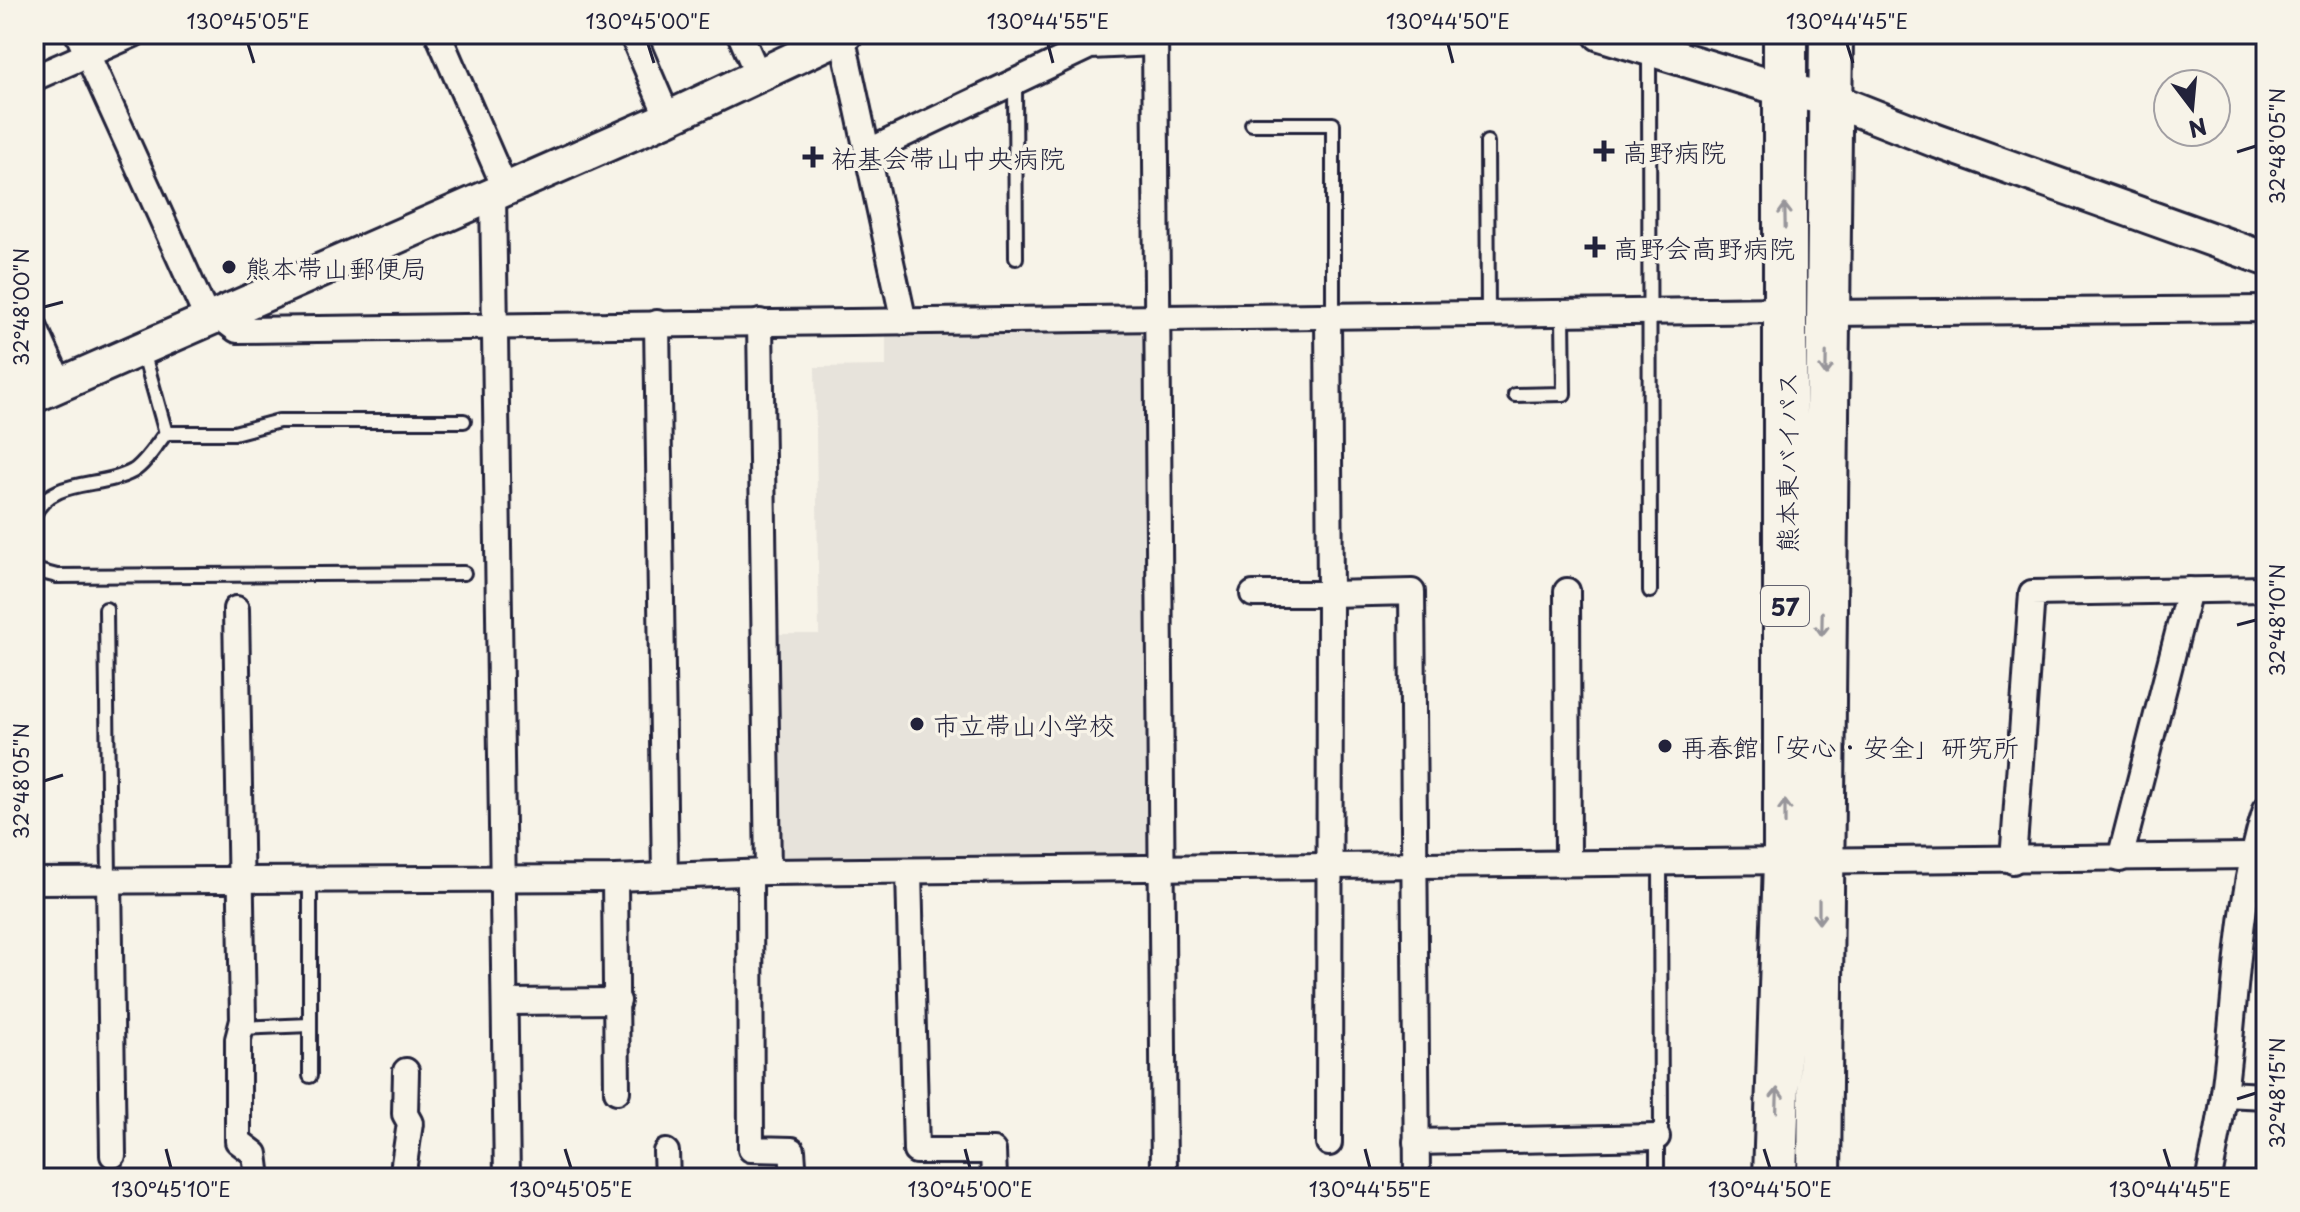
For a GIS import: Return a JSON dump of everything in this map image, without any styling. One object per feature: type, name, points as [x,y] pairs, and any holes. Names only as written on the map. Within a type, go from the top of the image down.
[{"type":"highway","name":"熊本東バイパス","points":[[1785,34],[1784,90],[1806,312]]},
{"type":"highway","name":"熊本東バイパス","points":[[1819,1178],[1802,861],[1806,312],[1830,99],[1831,34]]},
{"type":"highway","name":"熊本東バイパス","points":[[1775,1178],[1802,861]]},
{"type":"street","points":[[34,78],[83,44],[134,34]]},
{"type":"street","points":[[438,34],[499,190],[496,326],[507,1178]]},
{"type":"street","points":[[632,34],[668,118]]},
{"type":"street","points":[[740,34],[758,75]]},
{"type":"street","points":[[1600,34],[1784,90],[1830,99],[2266,259]]},
{"type":"street","points":[[34,326],[47,390],[668,118],[844,35],[904,322]]},
{"type":"street","points":[[867,152],[1090,46],[1155,39],[1164,1178]]},
{"type":"street","points":[[83,44],[212,316],[237,330],[657,323],[2266,309]]},
{"type":"street","points":[[1329,1143],[1327,866],[1331,317]]},
{"type":"street","points":[[760,322],[759,873],[751,1149],[792,1150],[794,1178]]},
{"type":"street","points":[[657,323],[665,876]]},
{"type":"street","points":[[2013,861],[2032,593],[2266,589]]},
{"type":"street","points":[[2120,859],[2189,590]]},
{"type":"street","points":[[1567,591],[1568,863]]},
{"type":"street","points":[[1253,594],[1412,592],[1417,1178]]},
{"type":"street","points":[[236,609],[242,880],[238,1141],[255,1154],[258,1178]]},
{"type":"street","points":[[2209,1178],[2224,1094],[2239,922],[2251,856],[2266,809]]},
{"type":"street","points":[[34,881],[505,876],[615,878],[759,873],[1160,870],[1412,864],[2013,861],[2251,856]]},
{"type":"street","points":[[909,872],[916,1151],[993,1151],[994,1178]]},
{"type":"street","points":[[615,878],[617,1091]]},
{"type":"street","points":[[109,880],[113,1155]]},
{"type":"street","points":[[505,1002],[618,1001]]},
{"type":"street","points":[[402,1178],[410,1123],[405,1114],[406,1071]]},
{"type":"street","points":[[2224,1094],[2266,1096]]},
{"type":"street","points":[[1416,1142],[1657,1137]]},
{"type":"street","points":[[666,1152],[667,1178]]},
{"type":"lane","points":[[1649,49],[1650,591]]},
{"type":"lane","points":[[1015,82],[1016,258]]},
{"type":"lane","points":[[1252,124],[1333,124],[1331,317]]},
{"type":"lane","points":[[1487,142],[1488,315]]},
{"type":"lane","points":[[1515,395],[1564,394],[1563,315]]},
{"type":"lane","points":[[142,348],[166,433]]},
{"type":"lane","points":[[34,515],[41,501],[58,491],[134,471],[166,433],[234,433],[279,421],[464,421]]},
{"type":"lane","points":[[34,565],[38,571],[57,576],[464,573]]},
{"type":"lane","points":[[106,609],[109,880]]},
{"type":"lane","points":[[1657,1178],[1657,1137],[1661,1130],[1660,862]]},
{"type":"lane","points":[[310,879],[310,1076]]},
{"type":"lane","points":[[241,1028],[310,1025]]},
{"type":"shaded area","points":[[1149,323],[1150,863],[772,867],[772,634],[819,634],[815,367],[886,366],[886,331]]},
{"type":"place","name":"高野病院","points":[[1604,151]]},
{"type":"place","name":"祐基会帯山中央病院","points":[[813,157]]},
{"type":"place","name":"高野会高野病院","points":[[1595,247]]},
{"type":"place","name":"熊本帯山郵便局","points":[[229,267]]},
{"type":"place","name":"市立帯山小学校","points":[[917,724]]},
{"type":"place","name":"再春館「安心・安全」研究所","points":[[1665,746]]}]
